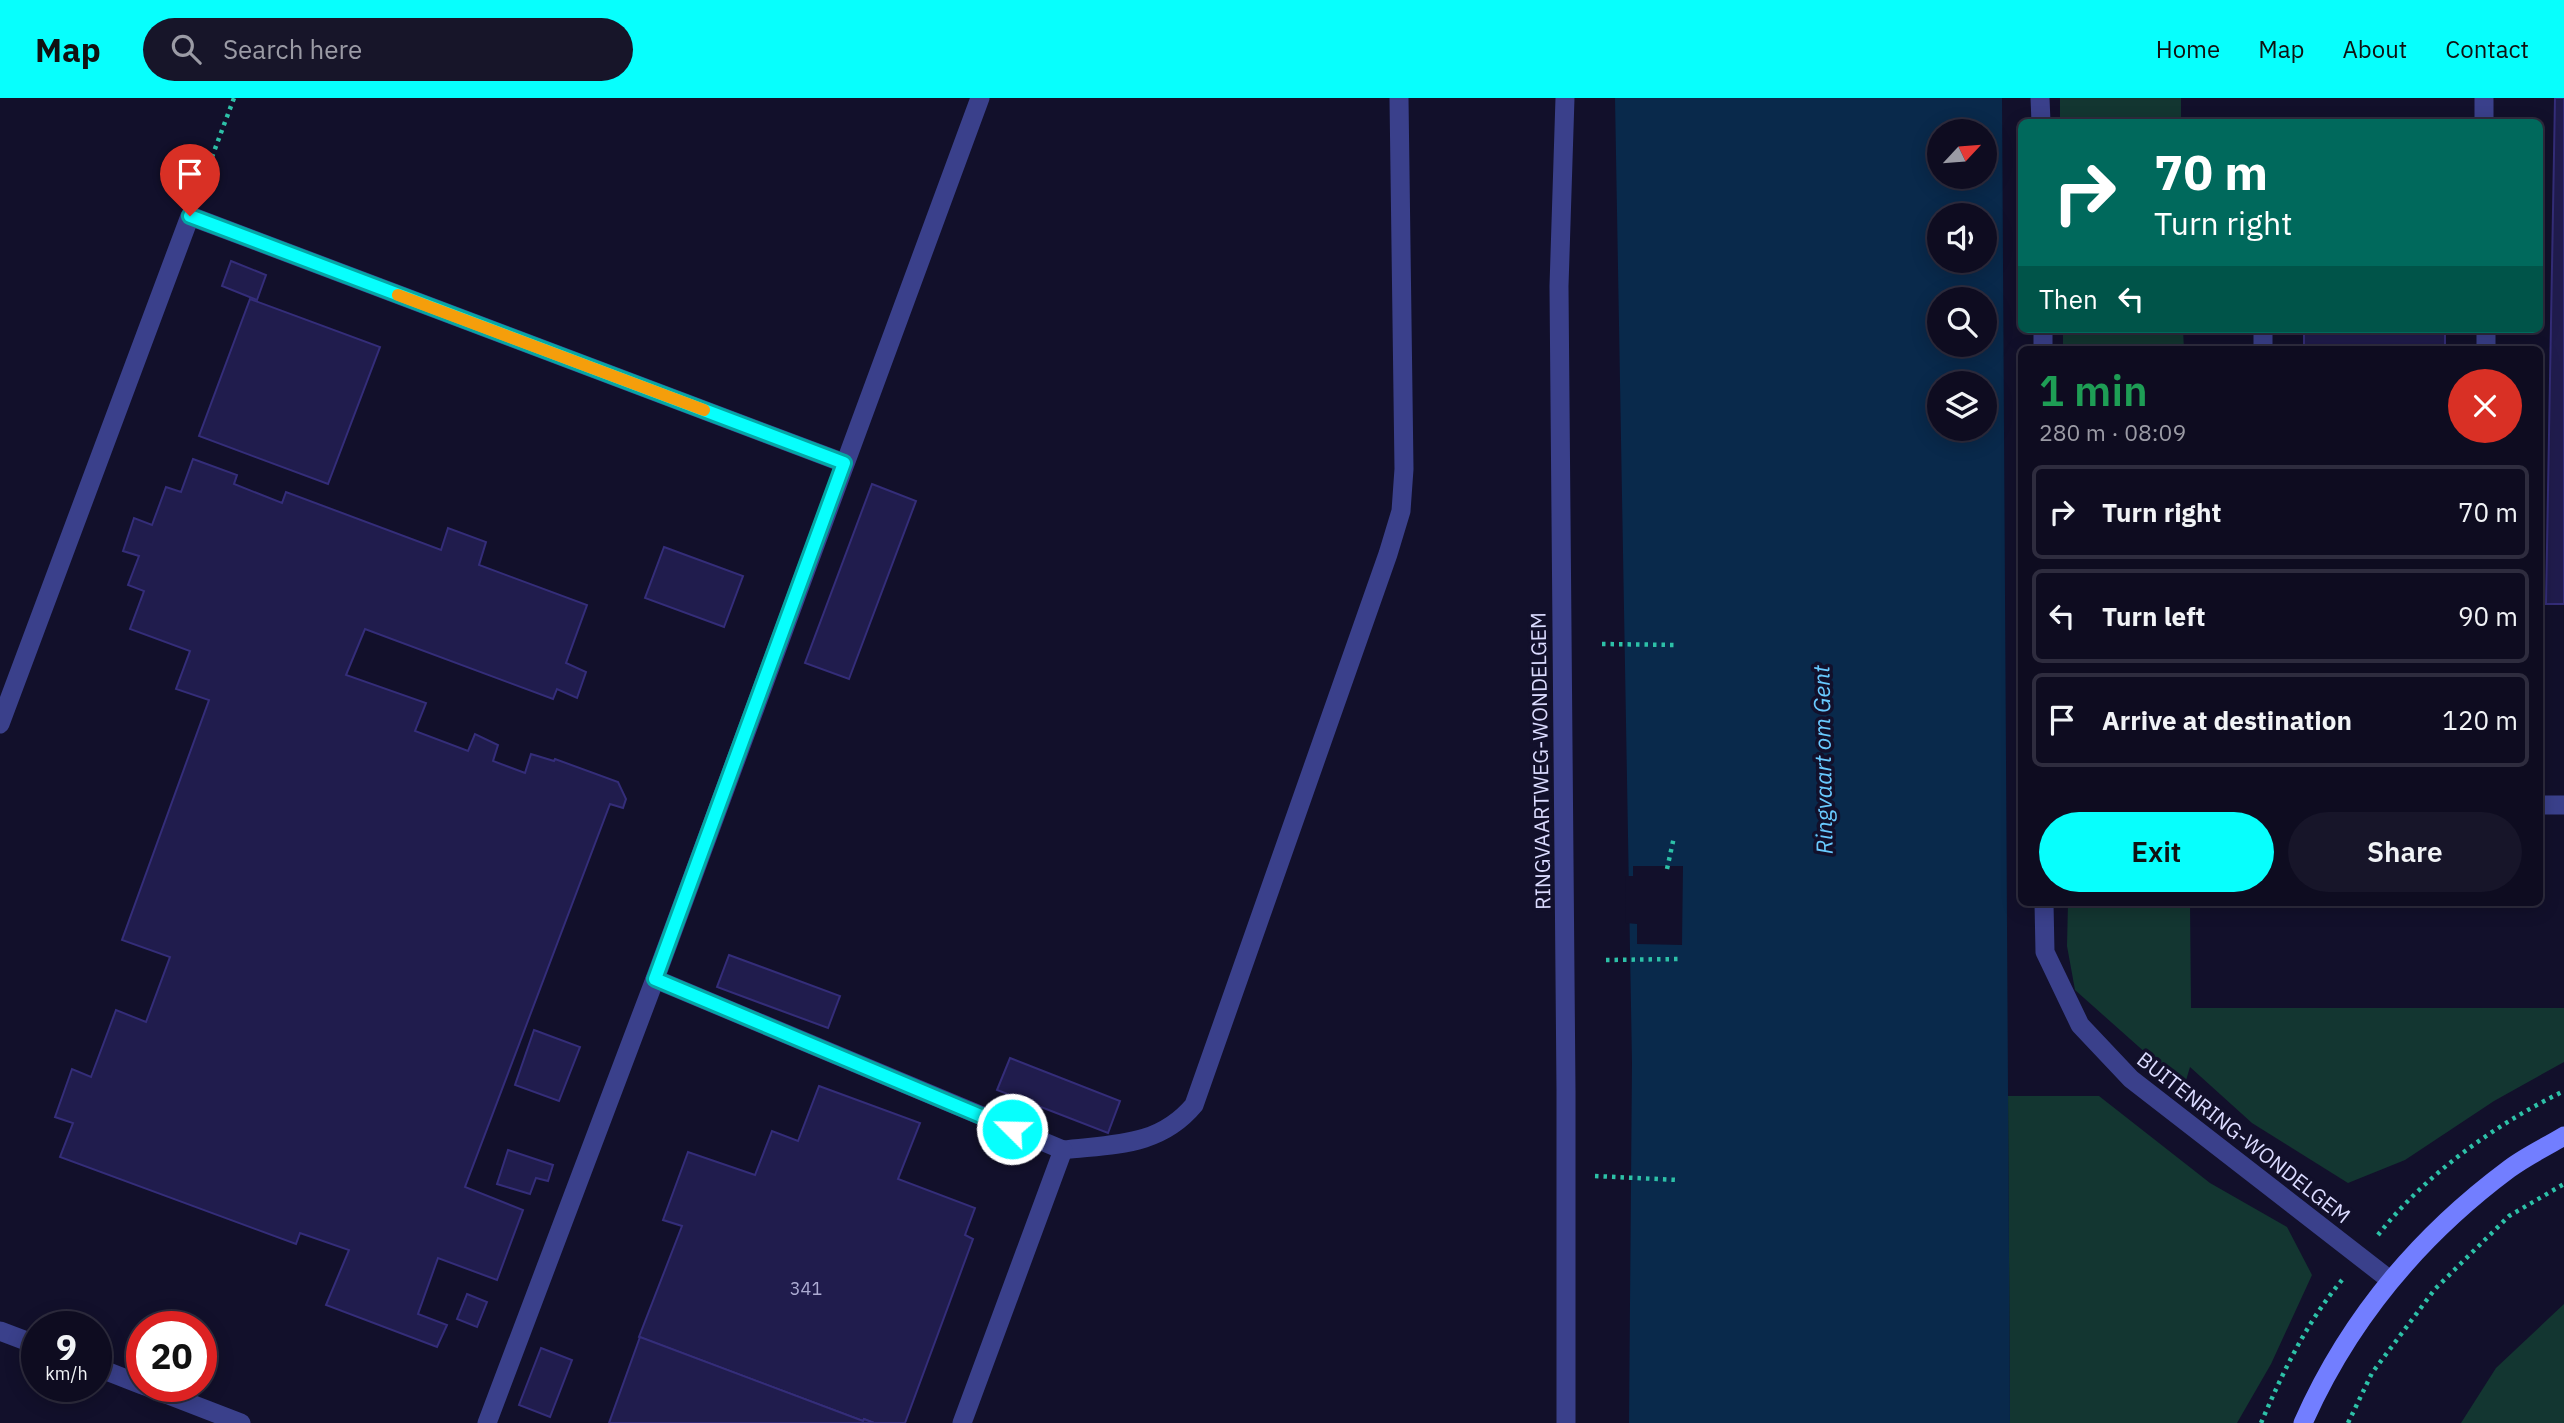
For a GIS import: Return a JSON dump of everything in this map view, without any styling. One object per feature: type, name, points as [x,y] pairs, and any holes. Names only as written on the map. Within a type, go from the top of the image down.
[{"type":"main road","points":[[2304,1423],[2352,1331],[2390,1280],[2444,1221],[2511,1167],[2564,1136]]},
{"type":"street","points":[[487,1423],[655,979],[980,98]]},
{"type":"street","points":[[655,979],[1063,1150],[1136,1142],[1181,1121],[1194,1105],[1401,511],[1404,469],[1399,98]]},
{"type":"street","name":"RINGVAARTWEG-WONDELGEM","points":[[1565,98],[1559,286],[1566,1063],[1566,1423]]},
{"type":"street","points":[[2040,98],[2041,119]]},
{"type":"street","points":[[2484,98],[2484,119]]},
{"type":"street","points":[[0,724],[190,216],[844,463]]},
{"type":"street","points":[[2543,805],[2564,805]]},
{"type":"street","name":"BUITENRING-WONDELGEM","points":[[2044,906],[2045,952],[2080,1025],[2131,1079],[2390,1280]]},
{"type":"street","points":[[962,1423],[1063,1150]]},
{"type":"street","points":[[0,1331],[21,1339]]},
{"type":"street","points":[[187,1402],[241,1423]]},
{"type":"path","points":[[190,216],[234,98]]},
{"type":"path","points":[[1602,644],[1678,645]]},
{"type":"path","points":[[1667,869],[1674,837]]},
{"type":"path","points":[[1606,960],[1679,959]]},
{"type":"path","points":[[1594,1176],[1678,1180]]},
{"type":"path","points":[[2348,1423],[2372,1373],[2435,1289],[2509,1216],[2564,1184]]},
{"type":"green space","points":[[2060,98],[2181,98],[2181,119],[2060,119]]},
{"type":"green space","points":[[2063,333],[2183,333],[2184,346],[2063,346]]},
{"type":"green space","points":[[2068,906],[2190,906],[2191,1008],[2564,1008],[2564,1062],[2494,1101],[2405,1160],[2348,1183],[2252,1123],[2190,1067],[2184,1087],[2075,990],[2067,946]]},
{"type":"green space","points":[[2008,1096],[2099,1096],[2210,1183],[2287,1227],[2312,1275],[2271,1364],[2237,1423],[2010,1423]]},
{"type":"green space","points":[[2564,1304],[2564,1423],[2461,1423],[2496,1368]]},
{"type":"water","name":"Ringvaart om Gent","points":[[1615,98],[2002,98],[2010,1423],[1629,1423],[1632,1063]]},
{"type":"pier","points":[[1633,866],[1683,866],[1682,945],[1637,944],[1637,924],[1626,923],[1625,876],[1633,876]]},
{"type":"building","points":[[2555,98],[2564,98],[2564,604],[2546,604]]},
{"type":"building","points":[[231,261],[266,275],[257,300],[222,286]]},
{"type":"building","points":[[250,299],[380,347],[328,484],[199,436]]},
{"type":"building","points":[[2304,333],[2445,333],[2445,346],[2304,346]]},
{"type":"building","points":[[193,459],[237,475],[234,484],[282,503],[286,492],[441,550],[448,528],[486,542],[479,565],[587,605],[566,663],[586,672],[577,698],[557,689],[553,699],[365,629],[346,675],[426,703],[415,731],[468,751],[475,734],[498,745],[493,761],[525,773],[531,754],[554,761],[555,759],[618,782],[626,799],[623,808],[610,804],[465,1187],[523,1210],[497,1280],[438,1258],[418,1314],[447,1325],[437,1347],[326,1305],[349,1250],[300,1233],[296,1244],[60,1157],[73,1123],[55,1117],[72,1069],[91,1077],[116,1010],[146,1022],[170,957],[122,940],[209,700],[176,689],[190,651],[130,629],[144,591],[128,585],[139,556],[123,551],[134,518],[152,525],[166,487],[181,492]]},
{"type":"building","points":[[872,484],[916,501],[849,679],[805,663]]},
{"type":"building","points":[[664,547],[743,576],[724,627],[645,598]]},
{"type":"building","points":[[729,955],[840,996],[828,1028],[717,987]]},
{"type":"building","points":[[534,1030],[580,1047],[559,1101],[515,1085]]},
{"type":"building","points":[[1010,1058],[1120,1101],[1108,1133],[997,1090]]},
{"type":"building","points":[[819,1086],[920,1123],[898,1179],[975,1208],[965,1235],[973,1239],[905,1423],[863,1421],[639,1337],[682,1226],[663,1220],[688,1152],[755,1175],[772,1131],[798,1141]]},
{"type":"building","points":[[508,1150],[553,1165],[548,1181],[536,1178],[530,1194],[497,1184]]},
{"type":"building","points":[[467,1294],[487,1302],[477,1327],[457,1319]]},
{"type":"building","points":[[640,1337],[863,1421],[864,1419],[874,1423],[609,1423]]},
{"type":"building","points":[[541,1348],[572,1360],[550,1417],[519,1405]]},
{"type":"slow traffic","points":[[398,295],[704,410]]},
{"type":"route","points":[[190,216],[844,463],[655,979],[1012,1129]]}]
